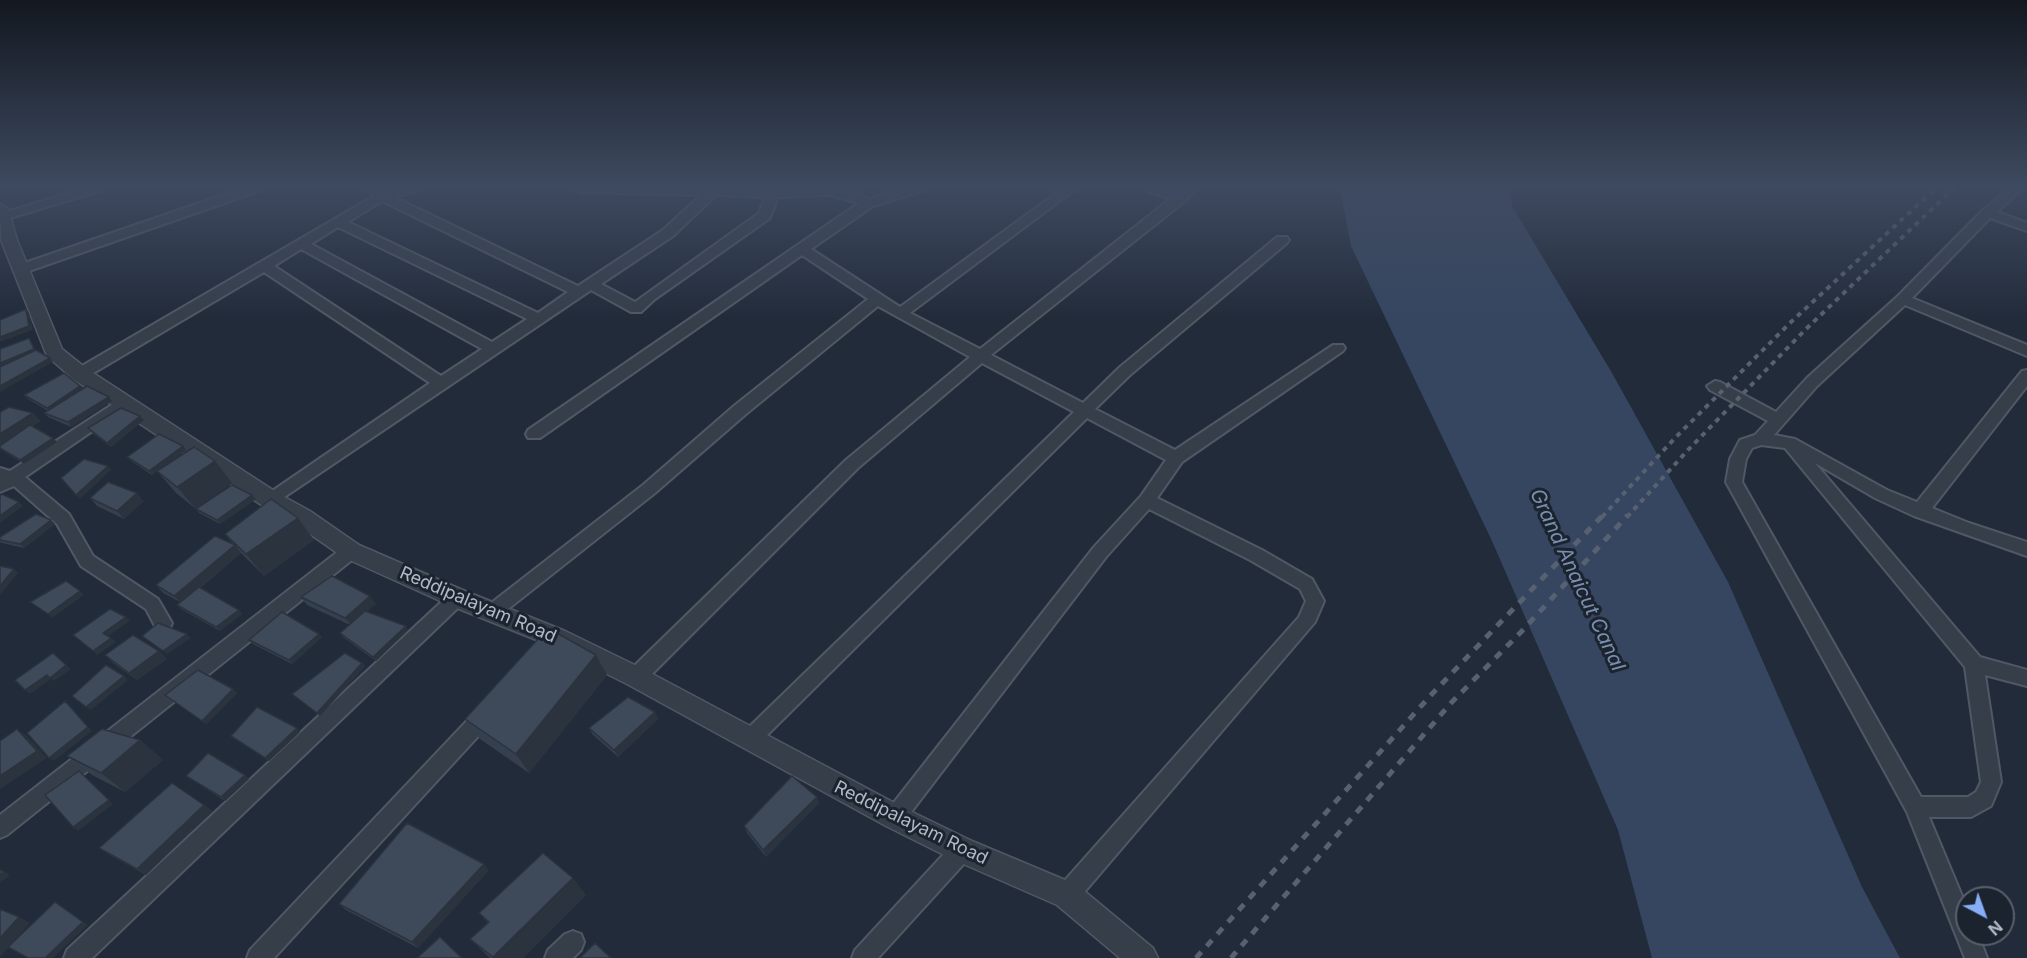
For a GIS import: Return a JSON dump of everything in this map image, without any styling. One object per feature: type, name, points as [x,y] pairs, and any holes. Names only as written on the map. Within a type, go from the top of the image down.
[{"type":"street","name":"Reddipalayam Road","points":[[5,233],[21,269],[28,312],[54,352],[81,374],[271,500],[302,517],[351,551],[457,598],[557,638],[636,677],[895,817],[962,850],[1067,895],[1143,958]]},
{"type":"street","points":[[21,269],[126,233]]},
{"type":"street","points":[[81,374],[322,233]]},
{"type":"street","points":[[360,233],[539,318]]},
{"type":"street","points":[[465,233],[636,309],[650,296],[743,233]]},
{"type":"street","points":[[271,500],[441,383],[668,233]]},
{"type":"street","points":[[534,434],[825,233]]},
{"type":"street","points":[[900,314],[1010,233]]},
{"type":"street","points":[[636,677],[852,464],[982,355],[1135,233]]},
{"type":"street","points":[[1969,233],[1903,299],[1812,382],[1761,438],[1746,444],[1738,459],[1734,482],[1915,807],[1976,958]]},
{"type":"street","points":[[749,740],[1125,371],[1282,240]]},
{"type":"street","points":[[301,244],[493,349]]},
{"type":"street","points":[[802,249],[900,314],[1176,458]]},
{"type":"street","points":[[265,266],[441,383]]},
{"type":"street","points":[[492,612],[649,489],[740,410],[877,299]]},
{"type":"street","points":[[1903,299],[2027,351]]},
{"type":"street","points":[[895,817],[1094,561],[1147,500],[1176,458],[1338,348]]},
{"type":"street","points":[[1920,511],[2027,375]]},
{"type":"street","points":[[1715,386],[1778,420]]},
{"type":"street","points":[[4,479],[124,402]]},
{"type":"street","points":[[1761,438],[1789,443],[1881,494],[1920,511],[2027,549]]},
{"type":"street","points":[[1789,443],[1974,664],[1991,782],[1984,799],[1971,807],[1915,807]]},
{"type":"street","points":[[4,479],[20,482],[63,519],[87,561],[152,604],[163,623]]},
{"type":"street","points":[[1067,895],[1306,622],[1315,602],[1306,584],[1256,555],[1147,500]]},
{"type":"street","points":[[0,828],[351,551]]},
{"type":"street","points":[[75,958],[457,598]]},
{"type":"street","points":[[541,655],[557,638]]},
{"type":"street","points":[[1974,664],[2027,678]]},
{"type":"street","points":[[258,958],[501,698]]},
{"type":"street","points":[[863,958],[962,850]]},
{"type":"street","points":[[556,958],[573,942]]},
{"type":"water","name":"Grand Anaicut Canal","points":[[1348,233],[1528,233],[1612,373],[1728,582],[1862,887],[1900,958],[1652,958],[1618,830],[1492,541],[1351,246]]},
{"type":"building","points":[[26,309],[29,326],[0,337],[0,320]]},
{"type":"building","points":[[29,338],[34,349],[0,363],[0,349]]},
{"type":"building","points":[[36,350],[50,358],[0,386],[0,367]]},
{"type":"building","points":[[64,373],[80,386],[47,408],[24,395]]},
{"type":"building","points":[[87,386],[109,397],[68,422],[44,413]]},
{"type":"building","points":[[9,407],[33,413],[0,434],[0,412]]},
{"type":"building","points":[[121,408],[140,416],[107,443],[88,428]]},
{"type":"building","points":[[30,425],[53,438],[20,460],[0,448],[0,446]]},
{"type":"building","points":[[159,434],[183,446],[149,471],[127,457]]},
{"type":"building","points":[[194,447],[215,461],[177,487],[157,471]]},
{"type":"building","points":[[84,459],[108,466],[76,495],[61,478]]},
{"type":"building","points":[[108,482],[137,493],[117,511],[90,498]]},
{"type":"building","points":[[232,485],[252,495],[217,520],[196,509]]},
{"type":"building","points":[[2,494],[19,502],[0,516],[0,496]]},
{"type":"building","points":[[271,499],[298,518],[246,554],[225,534]]},
{"type":"building","points":[[36,514],[51,520],[20,544],[0,540],[0,537]]},
{"type":"building","points":[[215,536],[235,545],[174,596],[156,585]]},
{"type":"building","points":[[0,566],[14,569],[0,586]]},
{"type":"building","points":[[332,576],[370,596],[345,618],[301,597]]},
{"type":"building","points":[[66,581],[80,591],[48,614],[30,602]]},
{"type":"building","points":[[199,587],[239,610],[216,627],[177,605]]},
{"type":"building","points":[[110,609],[126,617],[103,633],[111,638],[93,651],[73,635]]},
{"type":"building","points":[[365,611],[406,626],[373,657],[340,633]]},
{"type":"building","points":[[282,612],[319,634],[289,660],[249,640]]},
{"type":"building","points":[[158,623],[187,634],[163,651],[142,636]]},
{"type":"building","points":[[548,628],[596,655],[516,754],[465,719]]},
{"type":"building","points":[[133,635],[159,651],[129,673],[105,655]]},
{"type":"building","points":[[53,653],[66,665],[50,678],[47,675],[25,690],[15,680]]},
{"type":"building","points":[[345,653],[362,663],[317,713],[292,694]]},
{"type":"building","points":[[106,665],[124,676],[86,707],[72,696]]},
{"type":"building","points":[[198,670],[233,689],[202,721],[165,695]]},
{"type":"building","points":[[628,697],[655,712],[614,750],[589,728]]},
{"type":"building","points":[[65,701],[88,727],[49,758],[27,733]]},
{"type":"building","points":[[257,707],[297,728],[265,758],[231,736]]},
{"type":"building","points":[[17,729],[37,751],[0,776],[0,741]]},
{"type":"building","points":[[102,729],[140,740],[101,773],[67,756]]},
{"type":"building","points":[[208,753],[245,775],[221,797],[186,776]]},
{"type":"building","points":[[79,771],[109,800],[73,827],[45,795]]},
{"type":"building","points":[[792,776],[817,797],[763,850],[744,826]]},
{"type":"building","points":[[172,783],[204,805],[137,869],[99,848]]},
{"type":"building","points":[[407,823],[484,864],[412,942],[339,904]]},
{"type":"building","points":[[543,853],[573,878],[493,957],[470,939],[489,922],[479,913]]},
{"type":"building","points":[[55,902],[83,922],[45,958],[28,958],[8,947]]},
{"type":"building","points":[[0,909],[19,917],[0,938]]},
{"type":"building","points":[[440,937],[462,958],[417,958]]},
{"type":"building","points":[[595,943],[611,958],[580,958]]},
{"type":"railway","points":[[1602,517],[1675,438],[1791,322],[1888,233]]},
{"type":"railway","points":[[1627,517],[1688,450],[1806,329],[1907,233]]},
{"type":"railway","points":[[1196,958],[1431,695],[1603,515]]},
{"type":"railway","points":[[1231,958],[1451,703],[1522,631],[1628,515]]}]
